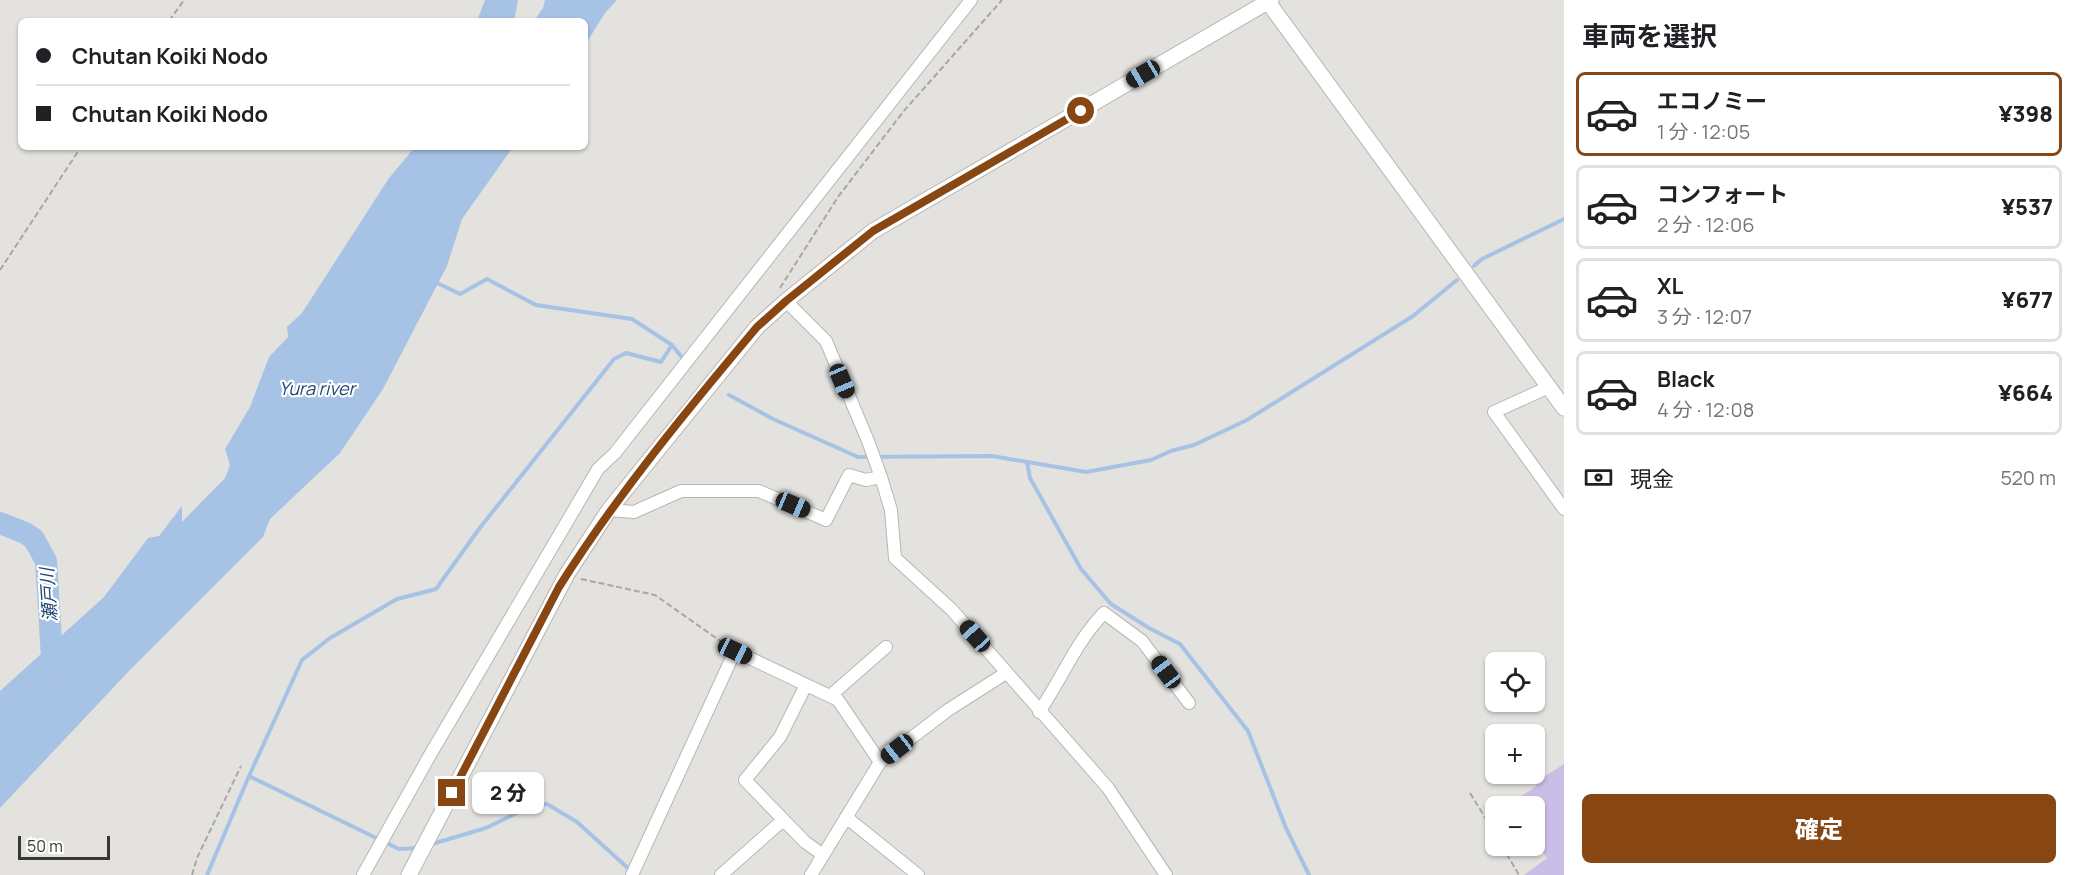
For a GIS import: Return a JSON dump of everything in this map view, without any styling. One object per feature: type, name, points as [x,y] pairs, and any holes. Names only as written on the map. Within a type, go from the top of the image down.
[{"type":"street","points":[[363,875],[430,755],[598,469],[615,453],[971,0]]},
{"type":"street","points":[[409,875],[567,574],[609,510],[782,296],[873,231],[1269,1],[1564,408]]},
{"type":"street","points":[[782,296],[826,341],[879,472],[891,510],[895,558],[952,610],[1108,788],[1166,875]]},
{"type":"street","points":[[1549,387],[1494,412],[1564,509]]},
{"type":"street","points":[[609,510],[634,512],[681,491],[759,491],[826,520],[849,475],[866,480],[879,472]]},
{"type":"street","points":[[1039,712],[1091,626],[1104,613],[1142,641],[1190,703]]},
{"type":"street","points":[[830,696],[886,647]]},
{"type":"street","points":[[632,875],[735,651],[838,700],[880,762]]},
{"type":"street","points":[[811,875],[880,762],[948,710],[1006,673]]},
{"type":"street","points":[[806,685],[780,737],[745,780],[805,842],[823,855]]},
{"type":"street","points":[[846,817],[918,875]]},
{"type":"street","points":[[722,875],[783,820]]},
{"type":"path","points":[[171,18],[184,0]]},
{"type":"path","points":[[782,296],[838,197],[896,121],[1002,0]]},
{"type":"path","points":[[0,270],[79,150]]},
{"type":"path","points":[[567,574],[588,581],[655,595],[735,651]]},
{"type":"path","points":[[192,875],[197,858],[241,766]]},
{"type":"path","points":[[1470,793],[1485,817]]},
{"type":"path","points":[[1508,856],[1519,875]]},
{"type":"water","points":[[485,0],[518,0],[515,18],[478,18]]},
{"type":"water","points":[[545,0],[617,0],[605,13],[588,40],[588,18],[536,18]]},
{"type":"water","name":"Yura river","points":[[412,150],[511,150],[462,219],[447,266],[383,389],[340,453],[270,519],[263,537],[129,671],[0,808],[0,691],[104,597],[148,538],[159,536],[182,506],[182,522],[225,478],[230,465],[225,449],[250,407],[269,357],[288,337],[287,327],[302,313],[389,178]]},
{"type":"building","points":[[1564,764],[1564,875],[1524,875],[1547,858],[1545,855],[1545,796],[1521,796],[1537,786],[1535,784],[1545,784],[1545,776]]},
{"type":"waterway","points":[[1474,266],[1482,259],[1564,219]]},
{"type":"waterway","points":[[433,281],[460,294],[487,279],[536,305],[632,319],[672,345],[684,360]]},
{"type":"waterway","points":[[729,395],[773,419],[858,457],[992,456],[1086,472],[1151,460],[1171,451],[1194,445],[1247,420],[1413,316],[1457,280]]},
{"type":"waterway","points":[[207,875],[302,660],[330,638],[397,599],[436,589],[479,529],[614,359],[626,353],[661,362],[672,345]]},
{"type":"waterway","points":[[1027,462],[1030,478],[1081,569],[1111,604],[1180,644],[1248,731],[1286,828],[1309,875]]},
{"type":"waterway","name":"瀬戸川","points":[[0,523],[34,539],[46,561],[53,673]]},
{"type":"waterway","points":[[249,776],[399,849],[419,848]]},
{"type":"waterway","points":[[432,844],[486,828],[529,807],[547,804],[577,822],[630,870]]},
{"type":"route","points":[[452,793],[559,587],[609,510],[757,327],[873,231],[1081,111]]}]
